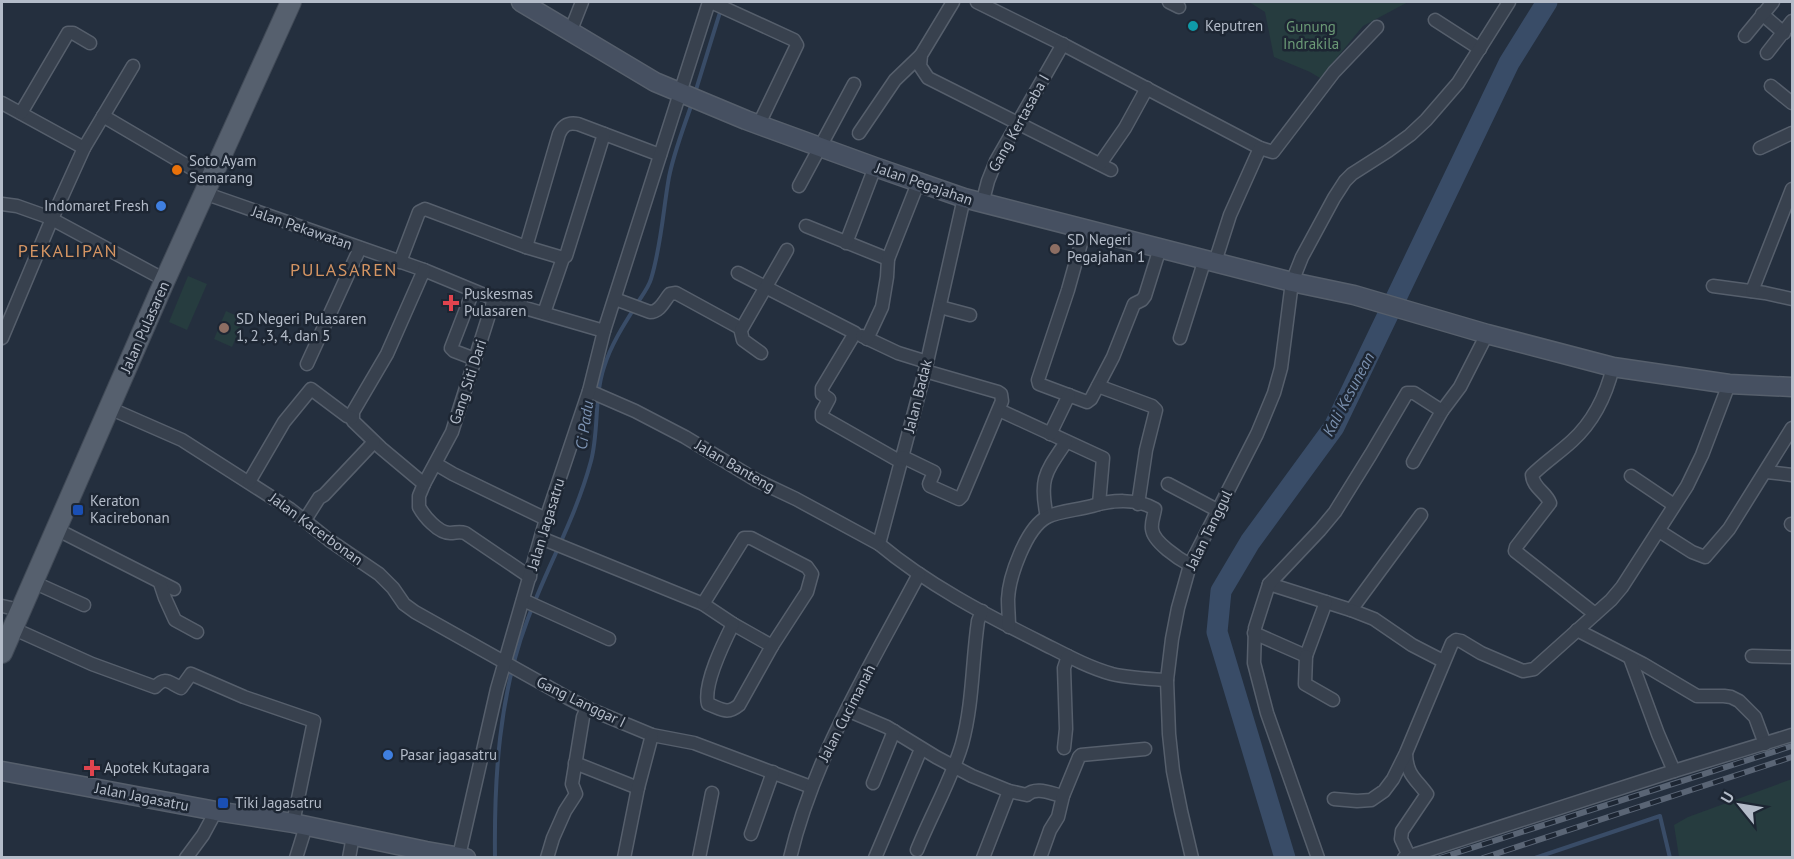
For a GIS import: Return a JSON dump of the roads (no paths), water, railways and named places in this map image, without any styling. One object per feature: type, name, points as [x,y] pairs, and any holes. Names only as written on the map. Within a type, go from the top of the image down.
[{"type":"main road","name":"Jalan Pulasaren","points":[[2,653],[11,614],[33,582],[165,280],[291,2]]},
{"type":"street","name":"Jalan Pegajahan","points":[[521,2],[655,82],[874,167],[982,204],[1292,282],[1354,295],[1613,368],[1729,384],[1792,387]]},
{"type":"street","points":[[571,30],[582,2]]},
{"type":"street","points":[[859,133],[896,80],[921,55],[953,2]]},
{"type":"street","points":[[977,2],[1063,44],[1260,148],[1273,152],[1334,72],[1377,27]]},
{"type":"street","name":"Jalan Tanggul","points":[[1192,858],[1173,771],[1169,734],[1167,680],[1172,639],[1190,565],[1257,434],[1274,393],[1281,368],[1292,282],[1312,237],[1345,181],[1410,135],[1426,120],[1458,83],[1509,2]]},
{"type":"street","points":[[1745,36],[1773,2]]},
{"type":"street","points":[[714,3],[794,40],[797,44],[759,124]]},
{"type":"street","name":"Jalan Jagasatru","points":[[2,771],[300,825],[353,836],[391,851],[463,857],[490,713],[530,603],[530,577],[546,540],[546,519],[592,392],[604,331],[619,300],[660,155],[689,96],[714,3]]},
{"type":"street","points":[[1762,14],[1784,33]]},
{"type":"street","points":[[1435,20],[1480,49]]},
{"type":"street","points":[[1767,52],[1792,21]]},
{"type":"street","points":[[21,113],[68,33],[73,33],[90,43]]},
{"type":"street","name":"Gang Kertasaba I","points":[[982,204],[996,161],[1063,44]]},
{"type":"street","points":[[921,55],[920,66],[932,81],[1105,167],[1147,88]]},
{"type":"street","points":[[2,338],[84,148],[133,66]]},
{"type":"street","points":[[799,186],[854,84]]},
{"type":"street","points":[[1772,86],[1792,100]]},
{"type":"street","points":[[2,103],[84,148]]},
{"type":"street","name":"Jalan Pekawatan","points":[[103,116],[207,186],[494,299],[604,331]]},
{"type":"street","points":[[526,247],[561,128],[567,124],[578,124],[660,155]]},
{"type":"street","points":[[1760,148],[1792,133]]},
{"type":"street","points":[[544,313],[563,258],[566,256],[604,134]]},
{"type":"street","points":[[1180,338],[1210,260],[1260,148]]},
{"type":"street","points":[[846,243],[874,167]]},
{"type":"street","points":[[867,339],[882,307],[888,259],[918,183]]},
{"type":"street","points":[[1752,291],[1792,189]]},
{"type":"street","name":"Jalan Badak","points":[[879,544],[926,367],[964,198]]},
{"type":"street","points":[[2,204],[36,211],[165,280]]},
{"type":"street","points":[[400,262],[422,209],[563,258]]},
{"type":"street","points":[[806,226],[888,259]]},
{"type":"street","points":[[1085,229],[1068,290],[1038,380],[1039,384],[1088,401],[1113,357],[1134,304],[1145,296],[1160,248]]},
{"type":"street","points":[[307,364],[360,248]]},
{"type":"street","points":[[761,352],[743,340],[741,330],[787,250]]},
{"type":"street","points":[[424,270],[387,354],[353,412],[353,421],[424,484],[419,496],[419,507],[436,526],[449,533],[457,531],[465,533],[530,577]]},
{"type":"street","points":[[738,273],[926,367],[998,392],[1002,397],[999,410],[959,499],[930,486],[934,472],[902,460],[822,417],[822,412],[829,399],[822,394],[822,388],[855,333]]},
{"type":"street","points":[[1713,286],[1792,299]]},
{"type":"street","points":[[473,291],[451,348],[475,359]]},
{"type":"street","points":[[619,300],[650,312],[656,312],[670,294],[676,293],[741,330]]},
{"type":"street","name":"Gang Siti Dari","points":[[424,484],[452,432],[494,299]]},
{"type":"street","points":[[940,308],[970,315]]},
{"type":"street","points":[[1413,462],[1460,387],[1487,334]]},
{"type":"street","points":[[1595,614],[1515,551],[1550,503],[1534,484],[1533,476],[1575,439],[1591,420],[1607,390],[1613,368]]},
{"type":"street","points":[[1334,799],[1371,800],[1393,779],[1406,753],[1443,661],[1452,643],[1456,640],[1523,671],[1529,671],[1617,594],[1687,486],[1702,455],[1729,384]]},
{"type":"street","points":[[1098,386],[1152,406],[1156,410],[1146,450],[1138,504]]},
{"type":"street","points":[[249,482],[284,422],[311,390],[347,416],[352,417]]},
{"type":"street","name":"Jalan Banteng","points":[[592,392],[685,437],[756,480],[879,544]]},
{"type":"street","points":[[1318,858],[1267,713],[1254,663],[1254,633],[1260,607],[1269,584],[1335,512],[1407,393],[1414,393],[1443,411]]},
{"type":"street","points":[[1050,434],[1069,395]]},
{"type":"street","name":"Jalan Kacerbonan","points":[[109,408],[182,440],[249,482],[305,520],[389,583],[404,604],[415,612],[508,664]]},
{"type":"street","points":[[999,410],[1103,458],[1099,504]]},
{"type":"street","points":[[1659,531],[1692,552],[1705,557],[1723,538],[1767,472],[1792,428]]},
{"type":"street","points":[[305,520],[318,498],[324,495],[374,442]]},
{"type":"street","points":[[1047,517],[1043,498],[1044,478],[1048,468],[1066,442]]},
{"type":"street","points":[[436,464],[546,519]]},
{"type":"street","points":[[1767,472],[1792,475]]},
{"type":"street","points":[[1631,476],[1674,505]]},
{"type":"street","points":[[1168,484],[1217,510]]},
{"type":"street","points":[[1009,627],[1010,584],[1024,544],[1032,531],[1047,517],[1116,501],[1148,506],[1155,509],[1151,526],[1153,534],[1172,554],[1190,565]]},
{"type":"street","points":[[1351,609],[1421,515]]},
{"type":"street","points":[[56,529],[174,589]]},
{"type":"street","points":[[704,604],[744,538],[751,538],[807,567],[812,574],[807,592],[772,646],[739,705],[732,711],[725,711],[708,704],[707,691],[719,652],[734,624]]},
{"type":"street","points":[[546,540],[704,604],[772,646]]},
{"type":"street","points":[[879,544],[919,574],[957,598],[1083,664],[1113,674],[1167,680]]},
{"type":"street","name":"Jalan Cucimanah","points":[[790,858],[811,787],[847,710],[919,574]]},
{"type":"street","points":[[33,582],[84,604]]},
{"type":"street","points":[[160,583],[175,620],[196,632]]},
{"type":"street","points":[[1269,584],[1351,609],[1374,619],[1412,645],[1443,661]]},
{"type":"street","points":[[1326,602],[1306,656],[1305,684],[1333,700]]},
{"type":"street","points":[[530,603],[609,639]]},
{"type":"street","points":[[917,850],[955,766],[967,724],[974,646],[982,611]]},
{"type":"street","points":[[11,614],[92,664],[155,687],[164,680],[181,688],[191,674],[244,697],[314,721],[296,858]]},
{"type":"street","points":[[1577,630],[1697,696],[1724,696],[1739,701],[1755,717],[1765,744]]},
{"type":"street","points":[[1254,633],[1306,656]]},
{"type":"street","points":[[1064,748],[1066,729],[1064,668],[1068,656]]},
{"type":"street","points":[[1752,656],[1792,657]]},
{"type":"street","points":[[1630,658],[1674,771]]},
{"type":"street","name":"Gang Langgar I","points":[[508,664],[587,708],[652,735],[694,743],[811,787]]},
{"type":"street","points":[[547,858],[565,811],[576,794],[572,784],[583,717],[587,708]]},
{"type":"street","points":[[847,710],[894,731],[921,749],[986,782],[1027,795],[1031,791],[1038,790],[1063,796]]},
{"type":"street","points":[[873,783],[894,731]]},
{"type":"street","points":[[624,858],[638,788],[652,735]]},
{"type":"street","points":[[1406,753],[1409,773],[1428,794],[1402,831],[1401,839],[1406,857],[1792,735]]},
{"type":"street","points":[[875,858],[921,749]]},
{"type":"street","points":[[1040,858],[1050,830],[1058,817],[1063,796],[1077,760],[1081,755],[1146,749]]},
{"type":"street","points":[[576,763],[638,788]]},
{"type":"street","points":[[751,834],[773,772]]},
{"type":"street","points":[[983,858],[1009,791]]},
{"type":"street","points":[[699,858],[712,794]]},
{"type":"street","points":[[186,858],[200,840],[216,811]]},
{"type":"street","points":[[349,858],[353,836]]},
{"type":"waterway","name":"Kali Kesunean","points":[[1285,858],[1217,632],[1221,591],[1250,542],[1334,427],[1509,63],[1547,2]]},
{"type":"waterway","name":"Ci Padu","points":[[695,93],[721,9]]},
{"type":"waterway","name":"Ci Padu","points":[[495,858],[497,768],[510,678],[527,621],[585,482],[595,438],[601,378],[607,359],[651,279],[660,242],[671,168],[692,103]]},
{"type":"waterway","points":[[1535,858],[1660,816],[1670,858]]},
{"type":"railway","points":[[1440,858],[1792,746]]},
{"type":"railway","points":[[1483,858],[1792,757]]},
{"type":"place","name":"Keputren","points":[[1193,26]]},
{"type":"place","name":"Soto Ayam Semarang","points":[[177,170]]},
{"type":"place","name":"Indomaret Fresh","points":[[161,206]]},
{"type":"place","name":"SD Negeri Pegajahan 1","points":[[1055,249]]},
{"type":"place","name":"Puskesmas Pulasaren","points":[[451,303]]},
{"type":"place","name":"SD Negeri Pulasaren 1, 2 ,3, 4, dan 5","points":[[224,328]]},
{"type":"place","name":"Keraton Kacirebonan","points":[[78,510]]},
{"type":"place","name":"Pasar jagasatru","points":[[388,755]]},
{"type":"place","name":"Apotek Kutagara","points":[[92,768]]},
{"type":"place","name":"Tiki Jagasatru","points":[[223,803]]},
{"type":"district","name":"PEKALIPAN","points":[[68,251]]},
{"type":"district","name":"PULASAREN","points":[[344,270]]},
{"type":"park label","name":"Gunung Indrakila","points":[[1311,36]]}]
